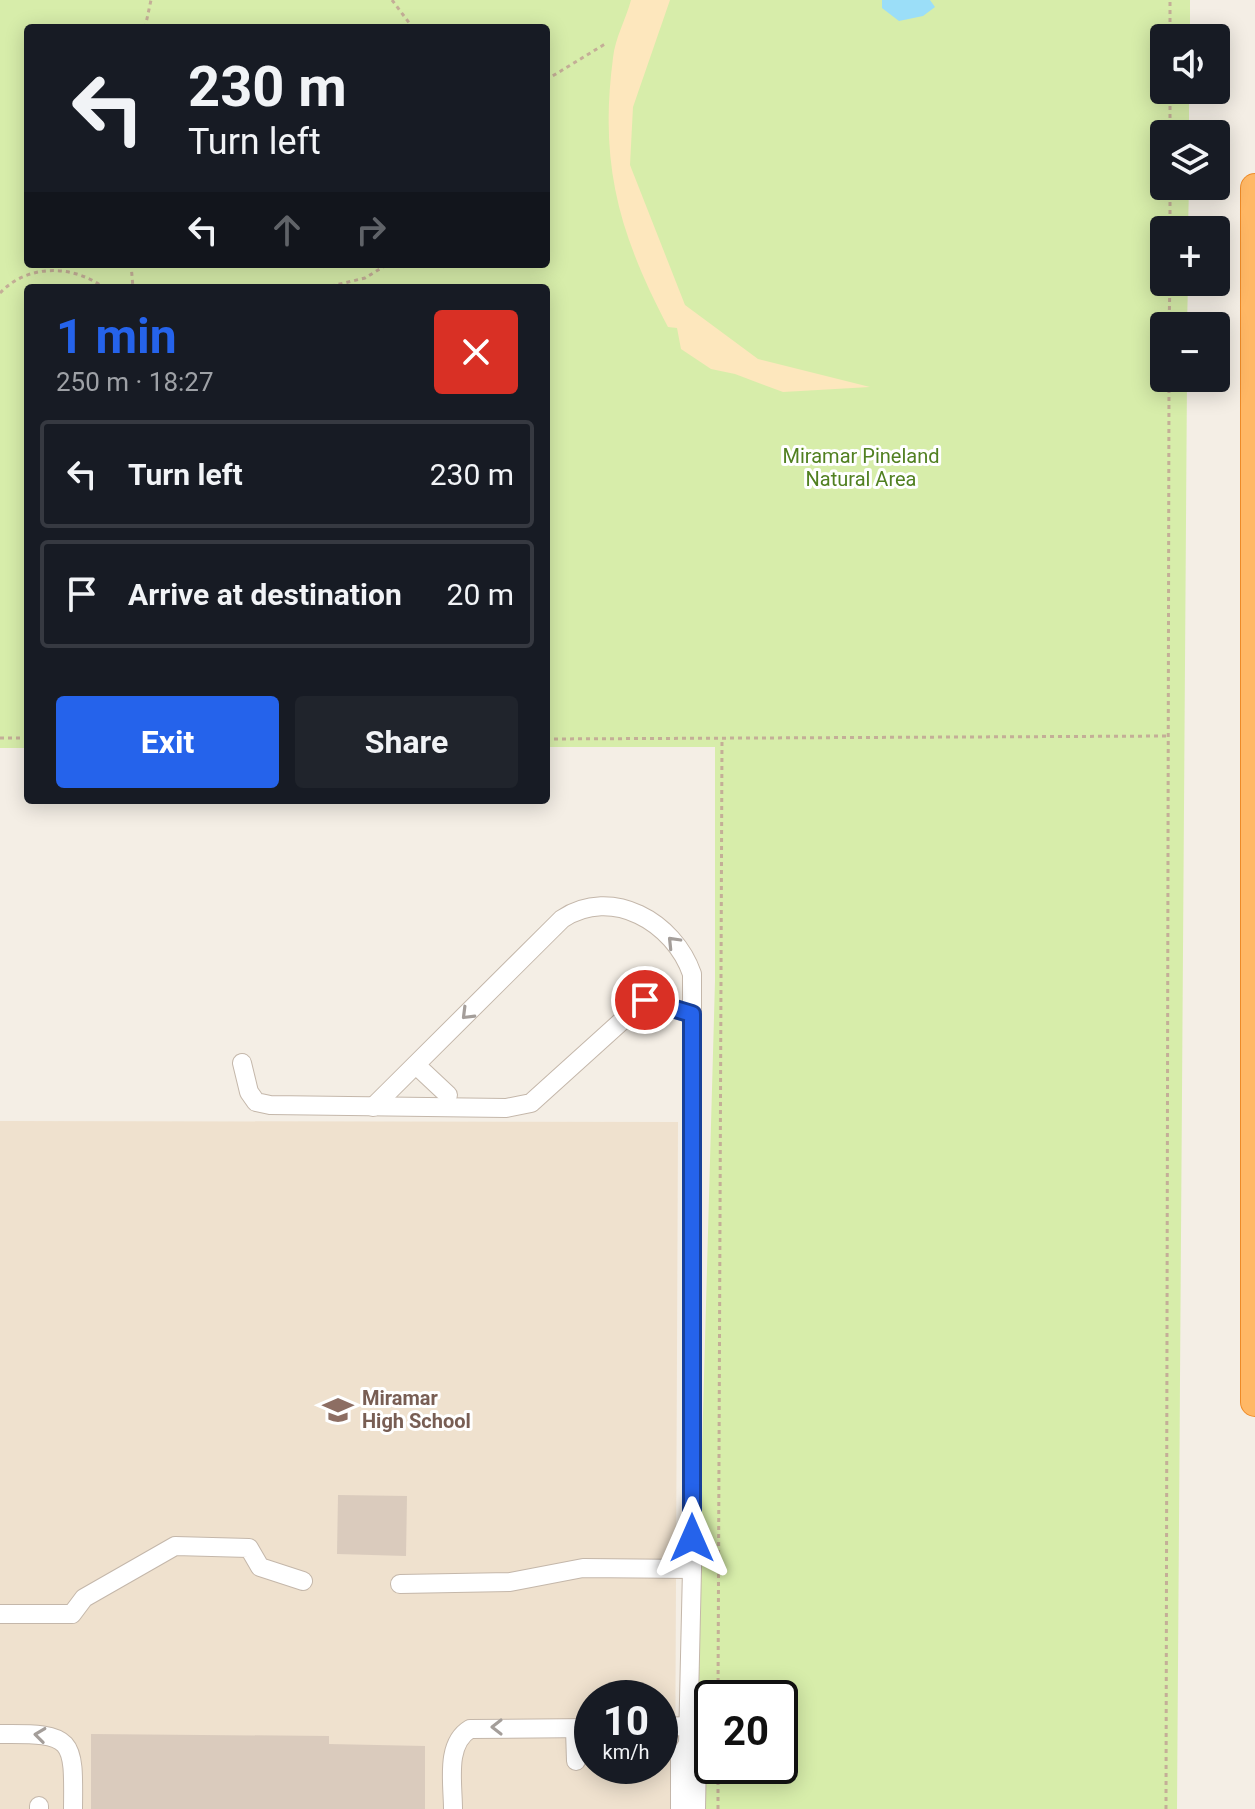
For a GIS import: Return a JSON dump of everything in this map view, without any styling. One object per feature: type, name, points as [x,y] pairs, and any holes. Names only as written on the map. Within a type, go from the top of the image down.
[{"type":"highway","points":[[1255,188],[1255,1402]]},
{"type":"lane","points":[[373,1107],[562,919],[577,909],[595,905],[630,909],[659,927],[685,954],[692,974],[692,1569],[688,1735],[680,1756],[680,1809]]},
{"type":"lane","points":[[242,1063],[249,1092],[256,1102],[286,1106],[506,1108],[531,1103],[645,1000],[692,1014]]},
{"type":"lane","points":[[416,1065],[448,1095]]},
{"type":"lane","points":[[0,1614],[72,1614],[84,1598],[175,1546],[249,1548],[260,1567],[303,1581]]},
{"type":"lane","points":[[400,1584],[510,1582],[583,1568],[692,1569]]},
{"type":"lane","points":[[453,1809],[454,1749],[459,1736],[470,1729],[487,1727],[574,1729]]},
{"type":"lane","points":[[678,1732],[688,1735],[697,1755],[696,1809]]},
{"type":"lane","points":[[0,1734],[40,1733],[58,1738],[69,1747],[74,1757],[73,1809]]},
{"type":"path","points":[[146,24],[151,0]]},
{"type":"path","points":[[392,0],[410,24]]},
{"type":"path","points":[[1170,0],[1170,24]]},
{"type":"path","points":[[550,78],[605,44]]},
{"type":"path","points":[[340,284],[365,278],[381,268]]},
{"type":"path","points":[[0,293],[24,276],[60,269],[99,284]]},
{"type":"path","points":[[1166,1809],[1169,392]]},
{"type":"path","points":[[550,739],[1168,736]]},
{"type":"path","points":[[0,738],[24,738]]},
{"type":"path","points":[[718,1680],[722,738]]},
{"type":"path","points":[[718,1784],[718,1809]]},
{"type":"shaded area","name":"Miramar High School","points":[[0,1121],[678,1122],[676,1680],[574,1680],[574,1784],[675,1784],[675,1809],[0,1809]]},
{"type":"green space","name":"Miramar Pineland Natural Area","points":[[0,0],[1190,0],[1190,24],[1150,24],[1150,104],[1189,104],[1189,120],[1150,120],[1150,200],[1189,200],[1188,216],[1150,216],[1150,296],[1188,296],[1187,312],[1150,312],[1150,392],[1187,392],[1177,1809],[692,1809],[694,1737],[694,1784],[798,1784],[798,1680],[696,1680],[715,981],[715,747],[550,747],[550,284],[24,284],[24,748],[0,748]]},
{"type":"sand","points":[[631,0],[670,0],[633,107],[630,165],[685,305],[758,359],[870,387],[783,392],[735,374],[711,369],[681,349],[677,328],[668,327],[637,261],[625,229],[611,165],[609,96],[613,58]]},
{"type":"water","points":[[882,0],[930,0],[935,7],[923,16],[899,21],[882,8]]},
{"type":"building","points":[[338,1495],[407,1496],[406,1556],[337,1554]]},
{"type":"building","points":[[91,1734],[329,1736],[329,1744],[425,1746],[425,1809],[91,1809]]},
{"type":"place","name":"Miramar High School","points":[[338,1410]]},
{"type":"route","points":[[645,1000],[692,1014],[692,1538]]}]
